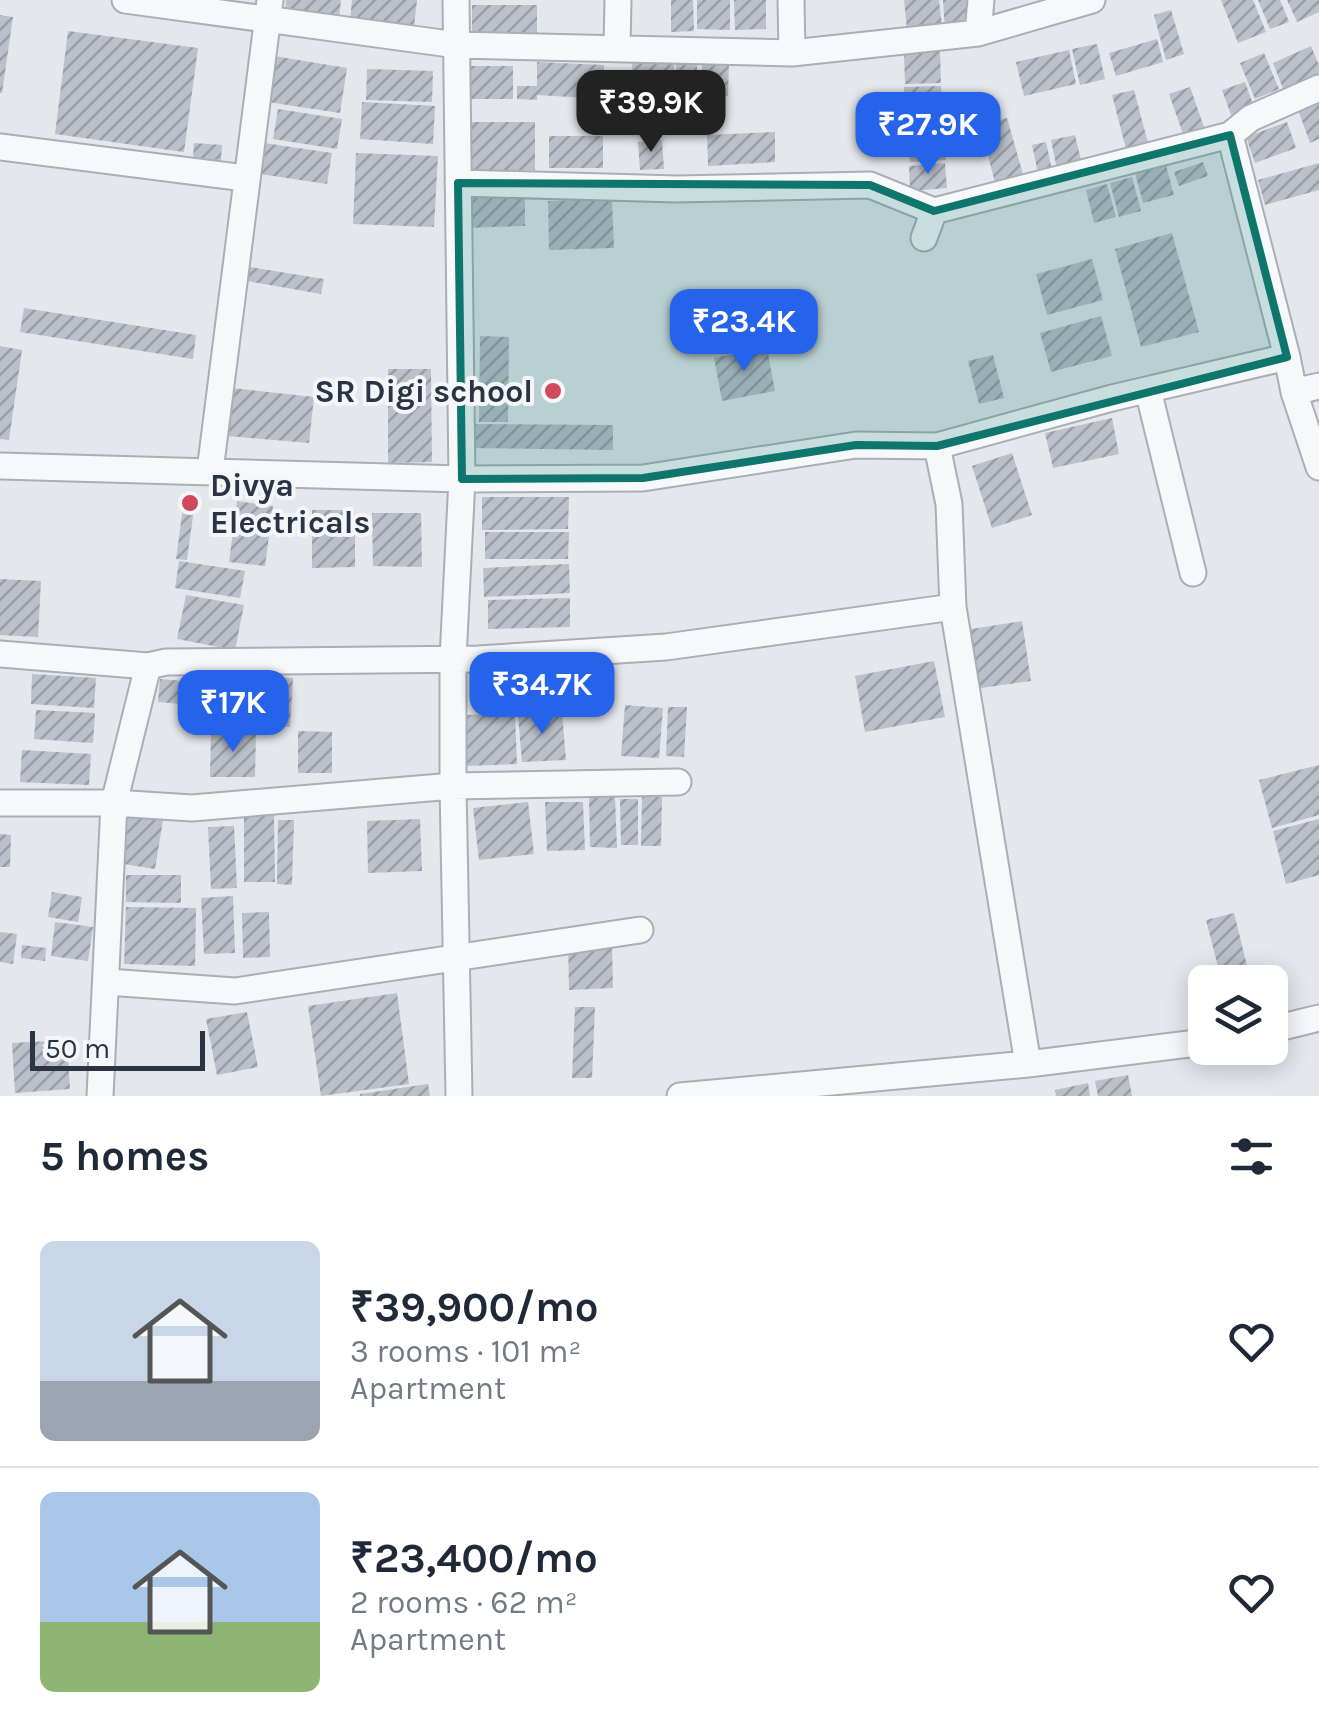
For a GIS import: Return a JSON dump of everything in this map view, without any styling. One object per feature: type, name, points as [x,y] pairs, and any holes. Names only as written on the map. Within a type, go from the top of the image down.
[{"type":"street","points":[[125,0],[270,9],[457,44],[792,53],[978,33],[1092,0]]},
{"type":"street","points":[[456,0],[462,479],[453,659],[453,786],[459,1096]]},
{"type":"street","points":[[618,0],[618,46]]},
{"type":"street","points":[[791,0],[792,53]]},
{"type":"street","points":[[978,33],[980,0]]},
{"type":"street","points":[[210,471],[245,178],[270,9]]},
{"type":"street","points":[[458,183],[677,189],[870,185],[934,210],[1230,135],[1251,118],[1319,88]]},
{"type":"street","points":[[1230,135],[1287,357],[1307,389],[1319,468]]},
{"type":"street","points":[[0,146],[245,178]]},
{"type":"street","points":[[924,238],[934,210]]},
{"type":"street","points":[[0,466],[462,479],[643,478],[856,445],[937,446],[1287,357]]},
{"type":"street","points":[[1148,390],[1193,573]]},
{"type":"street","points":[[937,446],[949,504],[952,607],[1028,1064]]},
{"type":"street","points":[[0,654],[148,666],[166,662],[453,659],[666,647],[952,607]]},
{"type":"street","points":[[100,1096],[114,802],[148,666]]},
{"type":"street","points":[[0,804],[114,802],[192,808],[453,786],[678,782]]},
{"type":"street","points":[[107,982],[235,991],[640,930]]},
{"type":"street","points":[[1288,1026],[1319,1018]]},
{"type":"street","points":[[680,1096],[1028,1064],[1188,1044]]},
{"type":"highlighted area","points":[[1230,135],[1287,357],[937,446],[856,445],[643,478],[462,479],[458,183],[870,185],[934,211]]},
{"type":"building","points":[[286,0],[341,0],[339,18],[285,11]]},
{"type":"building","points":[[352,0],[417,0],[414,27],[350,22]]},
{"type":"building","points":[[671,0],[693,0],[694,31],[671,32]]},
{"type":"building","points":[[697,0],[730,0],[730,30],[697,29]]},
{"type":"building","points":[[734,0],[766,0],[766,29],[735,30]]},
{"type":"building","points":[[904,0],[939,0],[942,26],[907,30]]},
{"type":"building","points":[[943,0],[967,0],[969,25],[945,29]]},
{"type":"building","points":[[1221,0],[1253,0],[1266,32],[1238,43]]},
{"type":"building","points":[[1258,0],[1280,0],[1289,22],[1270,29]]},
{"type":"building","points":[[1287,0],[1319,0],[1319,12],[1297,22]]},
{"type":"building","points":[[472,5],[537,5],[537,35],[472,34]]},
{"type":"building","points":[[1171,10],[1184,54],[1166,60],[1154,15]]},
{"type":"building","points":[[0,15],[13,17],[2,93],[0,93]]},
{"type":"building","points":[[68,31],[198,48],[184,152],[55,134]]},
{"type":"building","points":[[1157,39],[1163,62],[1116,76],[1109,53]]},
{"type":"building","points":[[1097,44],[1105,79],[1080,85],[1072,49]]},
{"type":"building","points":[[1311,46],[1319,77],[1284,91],[1273,63]]},
{"type":"building","points":[[1069,50],[1076,84],[1024,96],[1016,62]]},
{"type":"building","points":[[940,51],[941,83],[905,84],[904,54]]},
{"type":"building","points":[[1264,53],[1279,89],[1255,99],[1240,63]]},
{"type":"building","points":[[268,55],[347,68],[340,113],[261,101]]},
{"type":"building","points":[[674,59],[675,93],[633,94],[632,60]]},
{"type":"building","points":[[537,62],[604,65],[604,99],[537,95],[537,100],[517,99],[517,86],[537,86]]},
{"type":"building","points":[[702,63],[729,63],[728,96],[702,96]]},
{"type":"building","points":[[676,64],[697,64],[696,96],[676,96]]},
{"type":"building","points":[[471,66],[513,66],[513,99],[471,99]]},
{"type":"building","points":[[367,69],[433,71],[432,102],[366,100]]},
{"type":"building","points":[[1245,82],[1254,107],[1231,115],[1222,90]]},
{"type":"building","points":[[941,86],[942,117],[905,119],[904,87]]},
{"type":"building","points":[[1190,87],[1204,127],[1183,134],[1169,94]]},
{"type":"building","points":[[1134,90],[1148,143],[1126,149],[1112,95]]},
{"type":"building","points":[[1319,98],[1319,139],[1310,143],[1297,107]]},
{"type":"building","points":[[362,102],[435,106],[433,144],[360,139]]},
{"type":"building","points":[[278,109],[342,119],[337,149],[273,139]]},
{"type":"building","points":[[1007,118],[1024,178],[996,186],[980,126]]},
{"type":"building","points":[[470,122],[535,122],[535,170],[470,170]]},
{"type":"building","points":[[1287,122],[1296,148],[1255,163],[1246,137]]},
{"type":"building","points":[[944,130],[946,160],[910,162],[908,132]]},
{"type":"building","points":[[775,132],[775,162],[708,166],[707,135]]},
{"type":"building","points":[[1075,135],[1082,164],[1057,169],[1051,140]]},
{"type":"building","points":[[549,136],[603,136],[603,168],[549,168]]},
{"type":"building","points":[[662,140],[664,169],[640,170],[638,142]]},
{"type":"building","points":[[1046,142],[1052,170],[1038,173],[1032,145]]},
{"type":"building","points":[[194,143],[222,145],[221,160],[193,158]]},
{"type":"building","points":[[264,143],[332,153],[327,184],[260,174]]},
{"type":"building","points":[[356,153],[438,156],[434,227],[353,224]]},
{"type":"building","points":[[1203,162],[1208,176],[1179,186],[1174,172]]},
{"type":"building","points":[[945,163],[947,188],[910,191],[909,166]]},
{"type":"building","points":[[1319,163],[1319,190],[1265,205],[1258,180]]},
{"type":"building","points":[[1166,165],[1174,195],[1143,203],[1135,173]]},
{"type":"building","points":[[1132,177],[1141,211],[1119,217],[1110,183]]},
{"type":"building","points":[[1107,184],[1116,217],[1094,223],[1086,190]]},
{"type":"building","points":[[525,196],[525,226],[466,228],[465,197]]},
{"type":"building","points":[[612,199],[614,248],[549,250],[548,201]]},
{"type":"building","points":[[1172,233],[1199,332],[1141,347],[1115,249]]},
{"type":"building","points":[[1092,259],[1103,300],[1047,315],[1036,274]]},
{"type":"building","points":[[250,267],[324,279],[321,294],[247,281]]},
{"type":"building","points":[[24,308],[196,335],[193,359],[20,332]]},
{"type":"building","points":[[1101,316],[1112,356],[1051,372],[1040,333]]},
{"type":"building","points":[[480,336],[509,337],[508,422],[479,422]]},
{"type":"building","points":[[0,346],[22,350],[9,440],[0,439]]},
{"type":"building","points":[[767,348],[775,391],[722,401],[714,358]]},
{"type":"building","points":[[993,355],[1004,398],[979,404],[968,361]]},
{"type":"building","points":[[388,369],[431,369],[432,462],[388,463]]},
{"type":"building","points":[[232,388],[314,397],[309,443],[228,436]]},
{"type":"building","points":[[1112,418],[1119,454],[1053,468],[1045,433]]},
{"type":"building","points":[[467,424],[613,425],[613,450],[466,448]]},
{"type":"building","points":[[1012,453],[1032,515],[992,528],[972,466]]},
{"type":"building","points":[[185,493],[196,494],[187,560],[176,559]]},
{"type":"building","points":[[482,497],[569,497],[568,529],[482,530]]},
{"type":"building","points":[[237,501],[273,506],[265,566],[229,562]]},
{"type":"building","points":[[312,510],[355,510],[355,567],[312,568]]},
{"type":"building","points":[[372,513],[421,513],[422,567],[373,566]]},
{"type":"building","points":[[485,532],[569,532],[568,559],[485,559]]},
{"type":"building","points":[[179,561],[245,571],[240,598],[175,588]]},
{"type":"building","points":[[569,564],[570,593],[484,597],[483,568]]},
{"type":"building","points":[[0,579],[41,581],[38,637],[0,635]]},
{"type":"building","points":[[186,595],[244,605],[235,650],[177,639]]},
{"type":"building","points":[[570,598],[570,627],[488,629],[488,600]]},
{"type":"building","points":[[1022,621],[1031,681],[974,689],[965,630]]},
{"type":"building","points":[[934,661],[945,717],[865,732],[855,676]]},
{"type":"building","points":[[204,673],[252,676],[249,723],[202,720]]},
{"type":"building","points":[[32,674],[96,678],[94,708],[31,704]]},
{"type":"building","points":[[259,676],[293,678],[290,727],[256,725]]},
{"type":"building","points":[[160,679],[196,682],[194,705],[158,702]]},
{"type":"building","points":[[625,705],[663,708],[659,758],[621,756]]},
{"type":"building","points":[[668,707],[687,707],[684,757],[666,756]]},
{"type":"building","points":[[36,710],[95,713],[93,743],[34,739]]},
{"type":"building","points":[[562,712],[566,760],[522,762],[518,716]]},
{"type":"building","points":[[515,714],[517,764],[467,766],[465,715]]},
{"type":"building","points":[[298,731],[332,732],[332,773],[298,773]]},
{"type":"building","points":[[211,733],[256,733],[255,777],[210,777]]},
{"type":"building","points":[[22,750],[91,754],[89,785],[20,782]]},
{"type":"building","points":[[1319,765],[1319,815],[1272,828],[1259,780]]},
{"type":"building","points":[[615,797],[617,848],[590,847],[589,798]]},
{"type":"building","points":[[642,797],[662,797],[661,846],[641,846]]},
{"type":"building","points":[[620,799],[638,799],[638,845],[621,845]]},
{"type":"building","points":[[528,802],[534,854],[479,860],[473,808]]},
{"type":"building","points":[[545,802],[583,802],[585,850],[547,851]]},
{"type":"building","points":[[125,814],[163,820],[155,869],[117,863]]},
{"type":"building","points":[[274,815],[275,882],[244,882],[244,816]]},
{"type":"building","points":[[420,819],[422,871],[368,873],[367,821]]},
{"type":"building","points":[[1319,819],[1319,875],[1286,884],[1273,831]]},
{"type":"building","points":[[278,820],[294,820],[292,885],[277,884]]},
{"type":"building","points":[[234,826],[237,888],[211,889],[208,827]]},
{"type":"building","points":[[0,834],[11,835],[10,867],[0,867]]},
{"type":"building","points":[[126,875],[181,875],[181,903],[126,902]]},
{"type":"building","points":[[52,892],[82,897],[78,922],[48,917]]},
{"type":"building","points":[[233,896],[235,953],[204,954],[201,898]]},
{"type":"building","points":[[126,907],[196,908],[195,966],[124,964]]},
{"type":"building","points":[[269,912],[270,957],[243,958],[242,913]]},
{"type":"building","points":[[1234,913],[1247,965],[1218,965],[1206,920]]},
{"type":"building","points":[[55,922],[93,927],[88,961],[51,956]]},
{"type":"building","points":[[0,932],[17,934],[13,964],[0,962]]},
{"type":"building","points":[[612,942],[613,988],[569,990],[568,943]]},
{"type":"building","points":[[22,945],[46,948],[45,961],[21,958]]},
{"type":"building","points":[[397,993],[409,1084],[321,1096],[308,1006]]},
{"type":"building","points":[[575,1007],[595,1007],[592,1078],[572,1078]]},
{"type":"building","points":[[247,1012],[258,1067],[217,1075],[206,1019]]},
{"type":"building","points":[[67,1040],[70,1089],[15,1093],[12,1043]]},
{"type":"building","points":[[1128,1075],[1132,1096],[1098,1096],[1095,1081]]},
{"type":"building","points":[[1088,1083],[1090,1096],[1056,1096],[1055,1090]]},
{"type":"building","points":[[428,1084],[430,1096],[360,1096],[360,1094]]},
{"type":"place","name":"SR Digi school","points":[[553,391]]},
{"type":"place","name":"Divya Electricals","points":[[190,503]]}]
